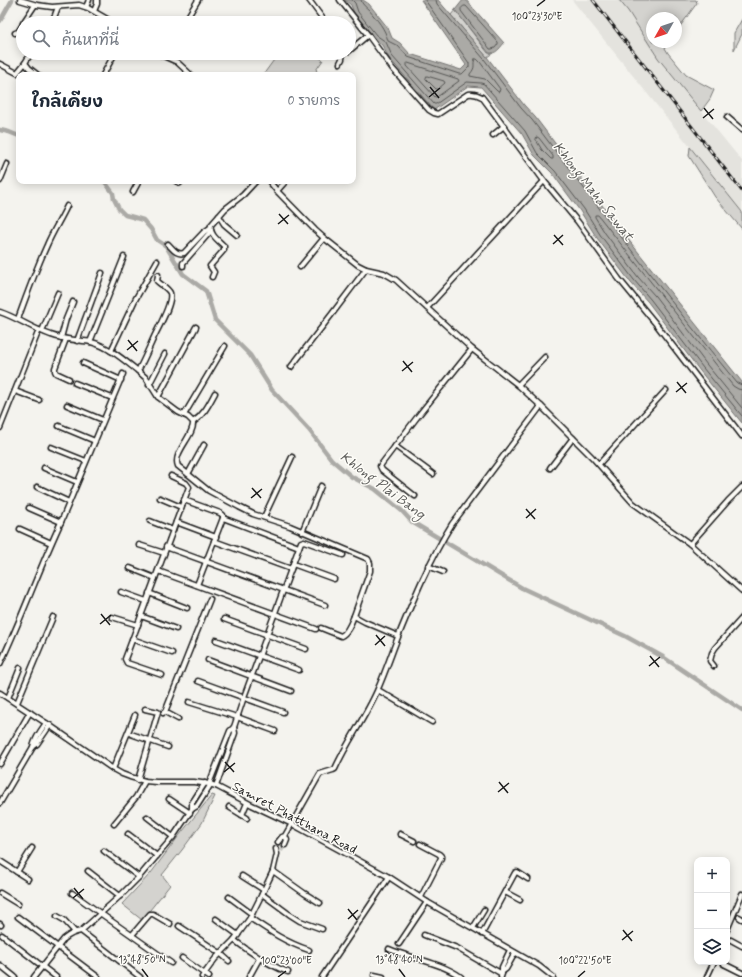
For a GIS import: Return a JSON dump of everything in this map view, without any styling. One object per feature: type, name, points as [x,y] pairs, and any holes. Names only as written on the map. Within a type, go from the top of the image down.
[{"type":"street","points":[[21,0],[36,5],[52,7],[79,5],[102,16]]},
{"type":"street","points":[[28,16],[40,0]]},
{"type":"street","points":[[86,7],[89,0]]},
{"type":"street","points":[[94,11],[97,4],[96,0]]},
{"type":"street","points":[[188,16],[198,0]]},
{"type":"street","points":[[309,0],[321,16]]},
{"type":"street","points":[[340,0],[353,16]]},
{"type":"street","points":[[54,16],[58,7]]},
{"type":"street","points":[[356,20],[392,68],[429,110],[438,114],[468,94],[478,94],[482,97],[544,181],[578,222],[620,279],[742,436]]},
{"type":"street","points":[[356,45],[368,35]]},
{"type":"street","points":[[18,72],[27,60]]},
{"type":"street","points":[[105,72],[111,60]]},
{"type":"street","points":[[174,60],[188,72]]},
{"type":"street","points":[[25,63],[34,72]]},
{"type":"street","points":[[0,64],[16,72]]},
{"type":"street","points":[[727,117],[742,130]]},
{"type":"street","points":[[493,135],[504,126]]},
{"type":"street","points":[[0,181],[7,164]]},
{"type":"street","points":[[427,308],[544,181]]},
{"type":"street","points":[[133,192],[137,184]]},
{"type":"street","points":[[183,266],[183,263],[211,229],[211,225],[225,209],[243,195],[253,184]]},
{"type":"street","points":[[271,184],[324,238],[358,265],[366,269],[384,273],[396,280],[472,349],[518,385],[599,464],[633,503],[690,544],[742,592]]},
{"type":"street","points":[[277,191],[283,184]]},
{"type":"street","points":[[18,320],[48,244],[67,206]]},
{"type":"street","points":[[219,216],[224,224],[238,235]]},
{"type":"street","points":[[168,244],[176,252],[181,254],[184,253],[204,232],[211,229]]},
{"type":"street","points":[[211,229],[212,234],[224,246],[224,250],[210,266],[214,272],[212,277]]},
{"type":"street","points":[[300,267],[324,238]]},
{"type":"street","points":[[90,342],[124,257]]},
{"type":"street","points":[[111,351],[135,300],[157,261]]},
{"type":"street","points":[[291,367],[366,269]]},
{"type":"street","points":[[78,341],[102,273]]},
{"type":"street","points":[[138,371],[168,307],[170,298],[169,292],[157,281],[158,274]]},
{"type":"street","points":[[0,428],[58,293]]},
{"type":"street","points":[[69,379],[56,373],[55,371],[66,319],[73,302]]},
{"type":"street","points":[[0,312],[41,331],[63,338],[97,344],[111,351],[138,371],[146,378],[149,385],[162,401],[188,417],[193,422],[193,428],[178,457],[177,462],[180,468],[209,491],[239,507],[363,556],[370,563],[370,571],[354,616],[345,634],[342,636],[274,614],[158,570]]},
{"type":"street","points":[[158,397],[196,327]]},
{"type":"street","points":[[184,415],[225,346]]},
{"type":"street","points":[[415,496],[380,468],[381,463],[472,349]]},
{"type":"street","points":[[149,385],[165,354]]},
{"type":"street","points":[[518,385],[545,357]]},
{"type":"street","points":[[83,363],[120,380]]},
{"type":"street","points":[[0,664],[123,374]]},
{"type":"street","points":[[75,383],[112,398]]},
{"type":"street","points":[[599,464],[666,390]]},
{"type":"street","points":[[15,391],[38,400]]},
{"type":"street","points":[[193,422],[204,413],[215,393]]},
{"type":"street","points":[[67,405],[103,420]]},
{"type":"street","points":[[278,842],[286,835],[320,774],[335,769],[360,725],[378,690],[398,636],[428,566],[444,536],[541,406]]},
{"type":"street","points":[[59,426],[94,441]]},
{"type":"street","points":[[550,468],[573,438]]},
{"type":"street","points":[[188,474],[204,445]]},
{"type":"street","points":[[395,446],[433,474]]},
{"type":"street","points":[[51,447],[86,461]]},
{"type":"street","points":[[264,517],[292,457]]},
{"type":"street","points":[[44,468],[77,482]]},
{"type":"street","points":[[162,675],[127,663],[125,659],[189,487],[171,476]]},
{"type":"street","points":[[302,532],[321,486]]},
{"type":"street","points":[[37,487],[69,502]]},
{"type":"street","points":[[690,544],[742,487]]},
{"type":"street","points":[[160,498],[181,507]]},
{"type":"street","points":[[184,500],[220,513],[223,515],[223,518],[299,547]]},
{"type":"street","points":[[29,508],[61,522]]},
{"type":"street","points":[[197,585],[223,518]]},
{"type":"street","points":[[150,521],[173,530]]},
{"type":"street","points":[[176,522],[215,539],[292,567],[334,579]]},
{"type":"street","points":[[20,529],[51,543]]},
{"type":"street","points":[[216,786],[235,733],[234,727],[251,676],[301,542],[304,541],[343,555]]},
{"type":"street","points":[[139,545],[164,553]]},
{"type":"street","points":[[166,547],[325,604]]},
{"type":"street","points":[[428,566],[443,572]]},
{"type":"street","points":[[130,568],[155,578]]},
{"type":"street","points":[[121,592],[146,601]]},
{"type":"street","points":[[149,593],[187,608]]},
{"type":"street","points":[[165,712],[210,599]]},
{"type":"street","points":[[141,616],[176,629]]},
{"type":"street","points":[[354,616],[398,636]]},
{"type":"street","points":[[17,704],[53,617]]},
{"type":"street","points":[[112,617],[138,625]]},
{"type":"street","points":[[714,666],[710,661],[712,653],[742,618]]},
{"type":"street","points":[[224,619],[306,648]]},
{"type":"street","points":[[132,639],[172,653]]},
{"type":"street","points":[[216,640],[299,670]]},
{"type":"street","points":[[208,660],[291,691]]},
{"type":"street","points":[[8,698],[20,668]]},
{"type":"street","points":[[198,681],[283,712]]},
{"type":"street","points":[[378,690],[432,722]]},
{"type":"street","name":"Samret Phatthana Road","points":[[0,693],[113,768],[130,777],[145,781],[194,782],[216,786],[245,809],[291,826],[389,878],[427,902],[539,966],[553,977]]},
{"type":"street","points":[[190,702],[275,731]]},
{"type":"street","points":[[145,708],[158,712],[165,712],[178,719]]},
{"type":"street","points":[[0,764],[30,712]]},
{"type":"street","points":[[138,780],[158,712]]},
{"type":"street","points":[[113,768],[135,715]]},
{"type":"street","points":[[0,804],[33,747],[37,736],[48,724]]},
{"type":"street","points":[[34,977],[58,946],[70,934],[81,931],[120,896],[139,877],[173,837],[191,811],[192,803],[208,784],[230,731],[234,727]]},
{"type":"street","points":[[131,734],[168,747]]},
{"type":"street","points":[[223,749],[228,751]]},
{"type":"street","points":[[114,824],[136,797],[145,781]]},
{"type":"street","points":[[169,799],[191,811]]},
{"type":"street","points":[[229,807],[245,809],[247,818]]},
{"type":"street","points":[[147,817],[173,837]]},
{"type":"street","points":[[128,834],[157,856]]},
{"type":"street","points":[[400,834],[414,840]]},
{"type":"street","points":[[285,845],[287,840],[286,835]]},
{"type":"street","points":[[420,844],[441,856],[421,897]]},
{"type":"street","points":[[17,872],[32,848]]},
{"type":"street","points":[[104,851],[139,877]]},
{"type":"street","points":[[203,975],[220,953],[234,940],[251,916],[273,871],[278,852]]},
{"type":"street","points":[[0,861],[28,878]]},
{"type":"street","points":[[88,870],[120,896]]},
{"type":"street","points":[[273,871],[304,893],[320,902]]},
{"type":"street","points":[[482,934],[516,872],[528,879]]},
{"type":"street","points":[[242,876],[289,914],[300,921],[322,929]]},
{"type":"street","points":[[322,977],[389,878]]},
{"type":"street","points":[[505,892],[520,900]]},
{"type":"street","points":[[0,893],[18,904]]},
{"type":"street","points":[[72,893],[171,963]]},
{"type":"street","points":[[727,929],[742,894]]},
{"type":"street","points":[[229,897],[271,932],[287,942],[308,950]]},
{"type":"street","points":[[399,944],[427,902]]},
{"type":"street","points":[[473,928],[484,910]]},
{"type":"street","points":[[132,935],[150,914],[153,914],[170,924]]},
{"type":"street","points":[[18,916],[98,977]]},
{"type":"street","points":[[57,916],[64,920],[75,932]]},
{"type":"street","points":[[216,919],[238,935]]},
{"type":"street","points":[[179,926],[229,960]]},
{"type":"street","points":[[81,931],[140,977]]},
{"type":"street","points":[[2,935],[56,977]]},
{"type":"street","points":[[424,935],[456,948],[502,974]]},
{"type":"street","points":[[234,940],[260,959],[288,972]]},
{"type":"street","points":[[731,940],[742,946]]},
{"type":"street","points":[[389,949],[442,966],[461,977]]},
{"type":"street","points":[[502,974],[502,967],[510,950]]},
{"type":"street","points":[[502,974],[515,953]]},
{"type":"street","points":[[182,958],[203,975],[209,977]]},
{"type":"street","points":[[249,977],[260,959]]},
{"type":"street","points":[[0,965],[15,977]]},
{"type":"street","points":[[707,977],[713,965]]},
{"type":"street","points":[[726,965],[742,973]]},
{"type":"street","points":[[374,974],[383,977]]},
{"type":"shaded area","points":[[572,0],[619,0],[628,11],[646,39],[646,48],[652,48],[658,58],[742,161],[742,212]]},
{"type":"shaded area","points":[[619,0],[696,0],[697,3],[682,24],[682,12],[646,12],[646,39]]},
{"type":"shaded area","points":[[455,10],[488,53],[493,53],[487,57],[451,15]]},
{"type":"shaded area","points":[[742,19],[742,34],[734,50],[734,33]]},
{"type":"shaded area","points":[[652,48],[665,48],[686,75],[714,90],[710,99],[701,111]]},
{"type":"shaded area","points":[[274,60],[323,60],[316,70],[318,72],[265,72]]},
{"type":"shaded area","points":[[690,147],[742,212],[742,229],[715,197],[689,156]]},
{"type":"shaded area","points":[[212,795],[215,796],[202,823],[162,875],[170,885],[142,920],[122,904],[151,873]]},
{"type":"water","points":[[345,0],[363,0],[369,4],[388,28],[392,38],[400,43],[410,54],[461,70],[466,65],[421,0],[438,0],[487,57],[535,117],[627,238],[742,382],[742,423],[700,371],[648,302],[631,283],[597,238],[580,211],[552,173],[534,155],[522,134],[481,87],[468,86],[434,110],[389,58],[382,45],[373,38],[354,13],[351,5]]},
{"type":"water","points":[[463,0],[466,0],[504,43],[496,52],[489,53],[455,10]]},
{"type":"waterway","points":[[0,21],[12,0]]},
{"type":"waterway","name":"Khlong Plai Bang","points":[[0,130],[16,135]]},
{"type":"waterway","name":"Khlong Plai Bang","points":[[106,184],[113,193],[119,209],[125,215],[143,220],[151,229],[157,240],[166,246],[183,274],[206,291],[215,320],[250,355],[272,390],[309,430],[332,460],[352,477],[375,489],[402,511],[412,522],[522,588],[625,636],[663,657],[742,710]]},
{"type":"tunnel","points":[[281,851],[285,845]]},
{"type":"railway","points":[[593,0],[742,191]]},
{"type":"water label","name":"Khlong Maha Sawat","points":[[594,191]]}]
